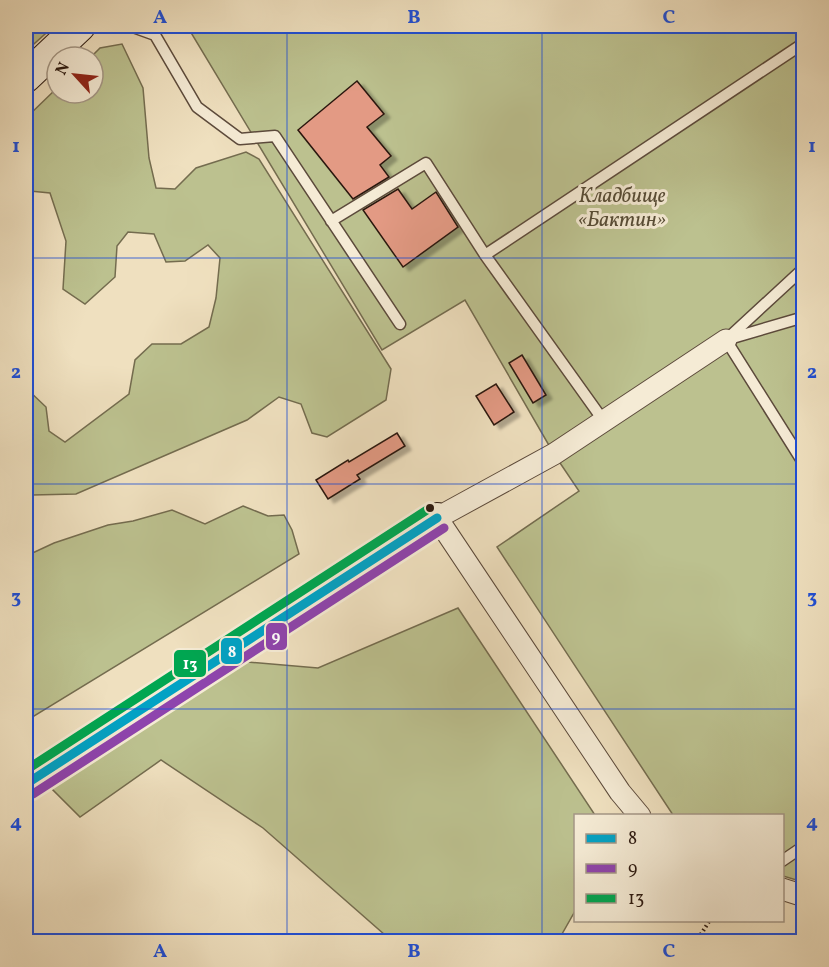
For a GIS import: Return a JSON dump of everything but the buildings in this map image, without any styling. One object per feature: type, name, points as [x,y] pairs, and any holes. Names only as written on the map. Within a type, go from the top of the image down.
[{"type":"street","points":[[26,77],[80,26]]},
{"type":"street","points":[[26,784],[437,518],[554,454],[726,340]]},
{"type":"street","points":[[437,518],[620,792],[638,814]]},
{"type":"street","points":[[784,889],[804,896]]},
{"type":"lane","points":[[130,26],[155,35],[197,107],[240,139],[275,136],[400,324]]},
{"type":"lane","points":[[485,255],[804,43]]},
{"type":"lane","points":[[331,221],[426,163],[485,255],[603,420]]},
{"type":"lane","points":[[726,340],[804,268]]},
{"type":"lane","points":[[726,340],[804,317]]},
{"type":"lane","points":[[726,340],[804,464]]},
{"type":"lane","points":[[784,860],[804,846]]},
{"type":"path","points":[[696,942],[709,922]]},
{"type":"green space","points":[[26,26],[54,26],[26,51]]},
{"type":"green space","name":"Кладбище «Бактин»","points":[[187,26],[803,26],[803,882],[784,876],[784,814],[672,814],[497,547],[579,491],[554,454],[465,300],[382,350]]},
{"type":"green space","points":[[122,44],[143,88],[149,158],[156,188],[175,189],[196,168],[246,152],[259,159],[391,369],[386,400],[327,437],[312,433],[301,404],[279,397],[247,420],[76,494],[32,495],[26,499],[26,388],[46,407],[49,431],[65,442],[129,394],[135,360],[152,344],[181,344],[209,327],[216,298],[220,258],[208,245],[185,261],[166,262],[154,234],[128,232],[117,246],[115,277],[85,304],[63,289],[66,241],[50,193],[30,191],[26,200],[26,118],[45,100],[45,105],[105,105],[105,47]]},
{"type":"green space","points":[[243,506],[268,516],[284,515],[292,530],[299,554],[26,721],[26,556],[54,543],[108,525],[133,521],[172,510],[205,524]]},
{"type":"green space","points":[[458,608],[594,814],[574,814],[574,913],[558,941],[393,942],[263,828],[161,760],[80,817],[51,788],[126,737],[247,662],[318,668]]},
{"type":"transit line","name":"13","points":[[26,770],[430,508]]},
{"type":"transit line","name":"8","points":[[26,784],[437,518]]},
{"type":"transit line","name":"9","points":[[33,794],[444,528]]}]
